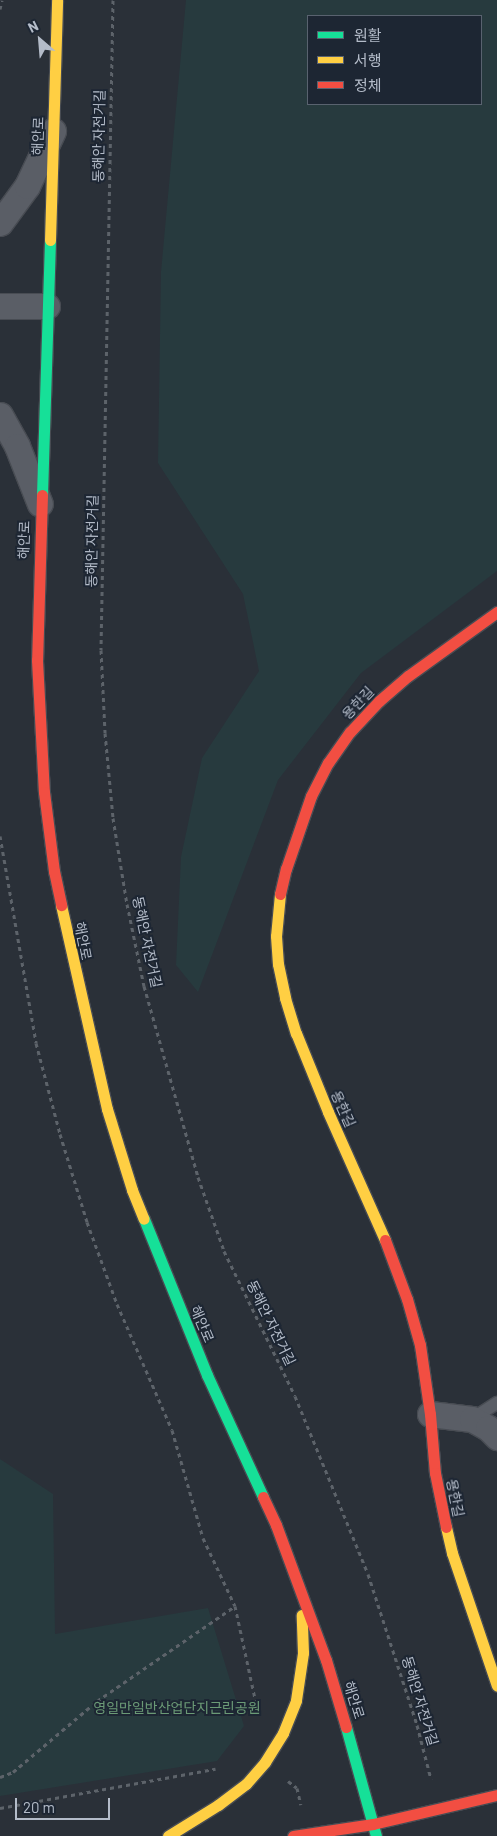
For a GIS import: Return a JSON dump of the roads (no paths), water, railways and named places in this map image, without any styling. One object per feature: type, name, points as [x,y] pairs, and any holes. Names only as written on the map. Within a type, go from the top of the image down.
[{"type":"street","name":"해안로","points":[[57,0],[40,504],[37,660],[44,792],[54,871],[88,1036],[132,1190],[207,1375],[276,1525],[334,1687],[376,1836]]},
{"type":"street","points":[[0,223],[27,186],[53,131]]},
{"type":"street","points":[[0,306],[47,306]]},
{"type":"street","points":[[0,415],[16,446],[40,504]]},
{"type":"street","name":"용한길","points":[[497,612],[408,676],[379,701],[350,732],[328,763],[312,796],[286,869],[278,903],[276,936],[278,964],[285,998],[328,1112],[394,1261],[420,1344],[430,1414],[435,1473],[450,1545],[497,1686]]},
{"type":"street","points":[[430,1414],[472,1419],[488,1428],[497,1437]]},
{"type":"street","points":[[168,1836],[218,1805],[246,1784],[265,1762],[283,1734],[296,1700],[303,1653],[302,1594]]},
{"type":"street","points":[[293,1836],[373,1824],[497,1795]]},
{"type":"lane","points":[[472,1419],[497,1403]]},
{"type":"park label","name":"영일만일반산업단지근린공원","points":[[177,1708]]}]
